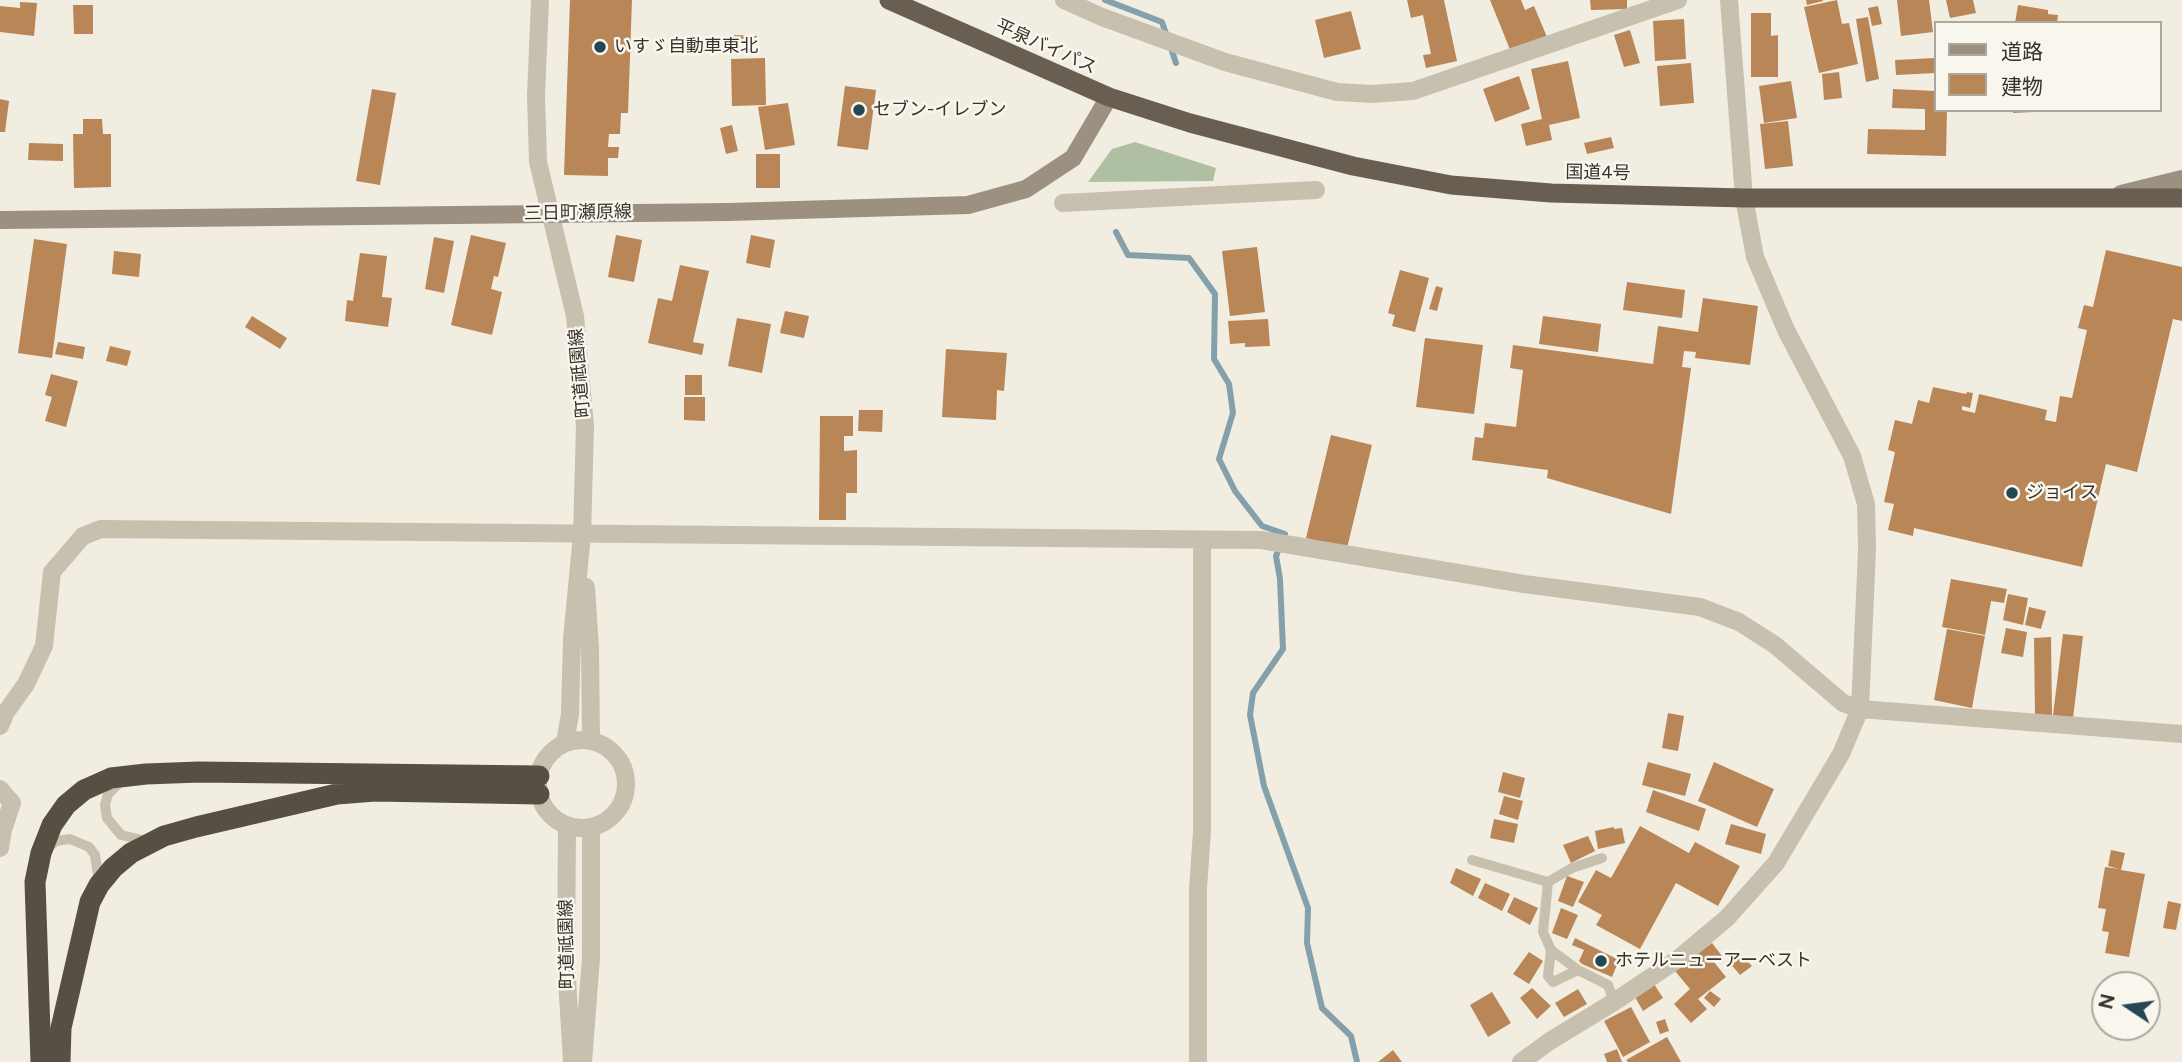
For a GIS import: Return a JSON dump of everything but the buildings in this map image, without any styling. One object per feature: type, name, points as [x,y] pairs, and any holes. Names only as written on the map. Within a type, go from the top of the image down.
[{"type":"highway","name":"平泉バイパス","points":[[889,0],[1109,97]]},
{"type":"highway","name":"国道4号","points":[[1109,97],[1190,123],[1353,166],[1451,185],[1551,193],[1744,198],[2182,198]]},
{"type":"highway","points":[[41,1062],[35,883],[40,853],[52,825],[66,805],[84,790],[111,778],[199,772],[539,785]]},
{"type":"highway","points":[[60,1062],[61,1028],[90,902],[113,868],[131,853],[164,836],[337,794],[375,790],[539,785]]},
{"type":"main road","name":"三日町瀬原線","points":[[0,220],[551,214],[968,205],[1026,189],[1073,158],[1109,97]]},
{"type":"main road","points":[[2097,199],[2182,178]]},
{"type":"street","name":"町道祗園線","points":[[540,0],[536,96],[538,162],[575,316],[585,426],[582,534],[572,638],[570,714],[565,743]]},
{"type":"street","points":[[1065,0],[1102,18],[1225,62],[1336,92],[1372,94],[1412,91],[1678,0]]},
{"type":"street","points":[[1521,1062],[1678,959],[1727,918],[1776,863],[1842,754],[1860,709],[1867,504],[1852,456],[1786,330],[1755,257],[1744,198],[1729,0]]},
{"type":"street","points":[[1063,203],[1316,190]]},
{"type":"street","points":[[0,726],[6,712],[26,684],[44,646],[52,572],[83,536],[101,529],[1261,540],[1524,584],[1700,607],[1739,622],[1775,645],[1843,704],[1860,709],[2182,734]]},
{"type":"street","name":"町道祗園線","points":[[582,534],[590,648],[591,740]]},
{"type":"street","points":[[1198,1062],[1198,889],[1202,831],[1202,541]]},
{"type":"street","points":[[578,739],[591,740],[616,754],[627,781],[625,795],[610,819],[591,827],[567,826],[549,814],[539,785],[548,756],[565,743],[578,739]]},
{"type":"street","points":[[0,789],[12,803],[0,848]]},
{"type":"street","name":"町道祗園線","points":[[567,826],[566,962],[572,1062]]},
{"type":"street","name":"町道祗園線","points":[[583,1062],[591,958],[591,827]]},
{"type":"lane","points":[[130,776],[108,794],[105,805],[107,818],[121,835],[153,842]]},
{"type":"lane","points":[[40,853],[56,841],[70,839],[81,842],[95,855],[99,885]]},
{"type":"lane","points":[[1472,860],[1548,882],[1572,868],[1602,858]]},
{"type":"lane","points":[[1548,882],[1543,932],[1551,950],[1578,970],[1608,985],[1614,1002]]},
{"type":"lane","points":[[1551,950],[1548,976],[1553,982],[1578,970]]},
{"type":"green space","points":[[1135,142],[1216,168],[1213,181],[1088,182],[1112,149]]},
{"type":"waterway","points":[[1105,0],[1162,22],[1176,63]]},
{"type":"waterway","points":[[1116,232],[1128,255],[1189,258],[1215,294],[1214,359],[1229,384],[1233,413],[1219,459],[1235,491],[1262,526],[1285,534],[1276,556],[1280,579],[1283,649],[1253,693],[1250,715],[1264,786],[1308,908],[1307,943],[1322,1008],[1351,1036],[1357,1062]]},
{"type":"place","name":"いすゞ自動車東北","points":[[600,47]]},
{"type":"place","name":"セブン-イレブン","points":[[859,110]]},
{"type":"place","name":"ジョイス","points":[[2012,493]]},
{"type":"place","name":"ホテルニューアーベスト","points":[[1601,961]]}]
